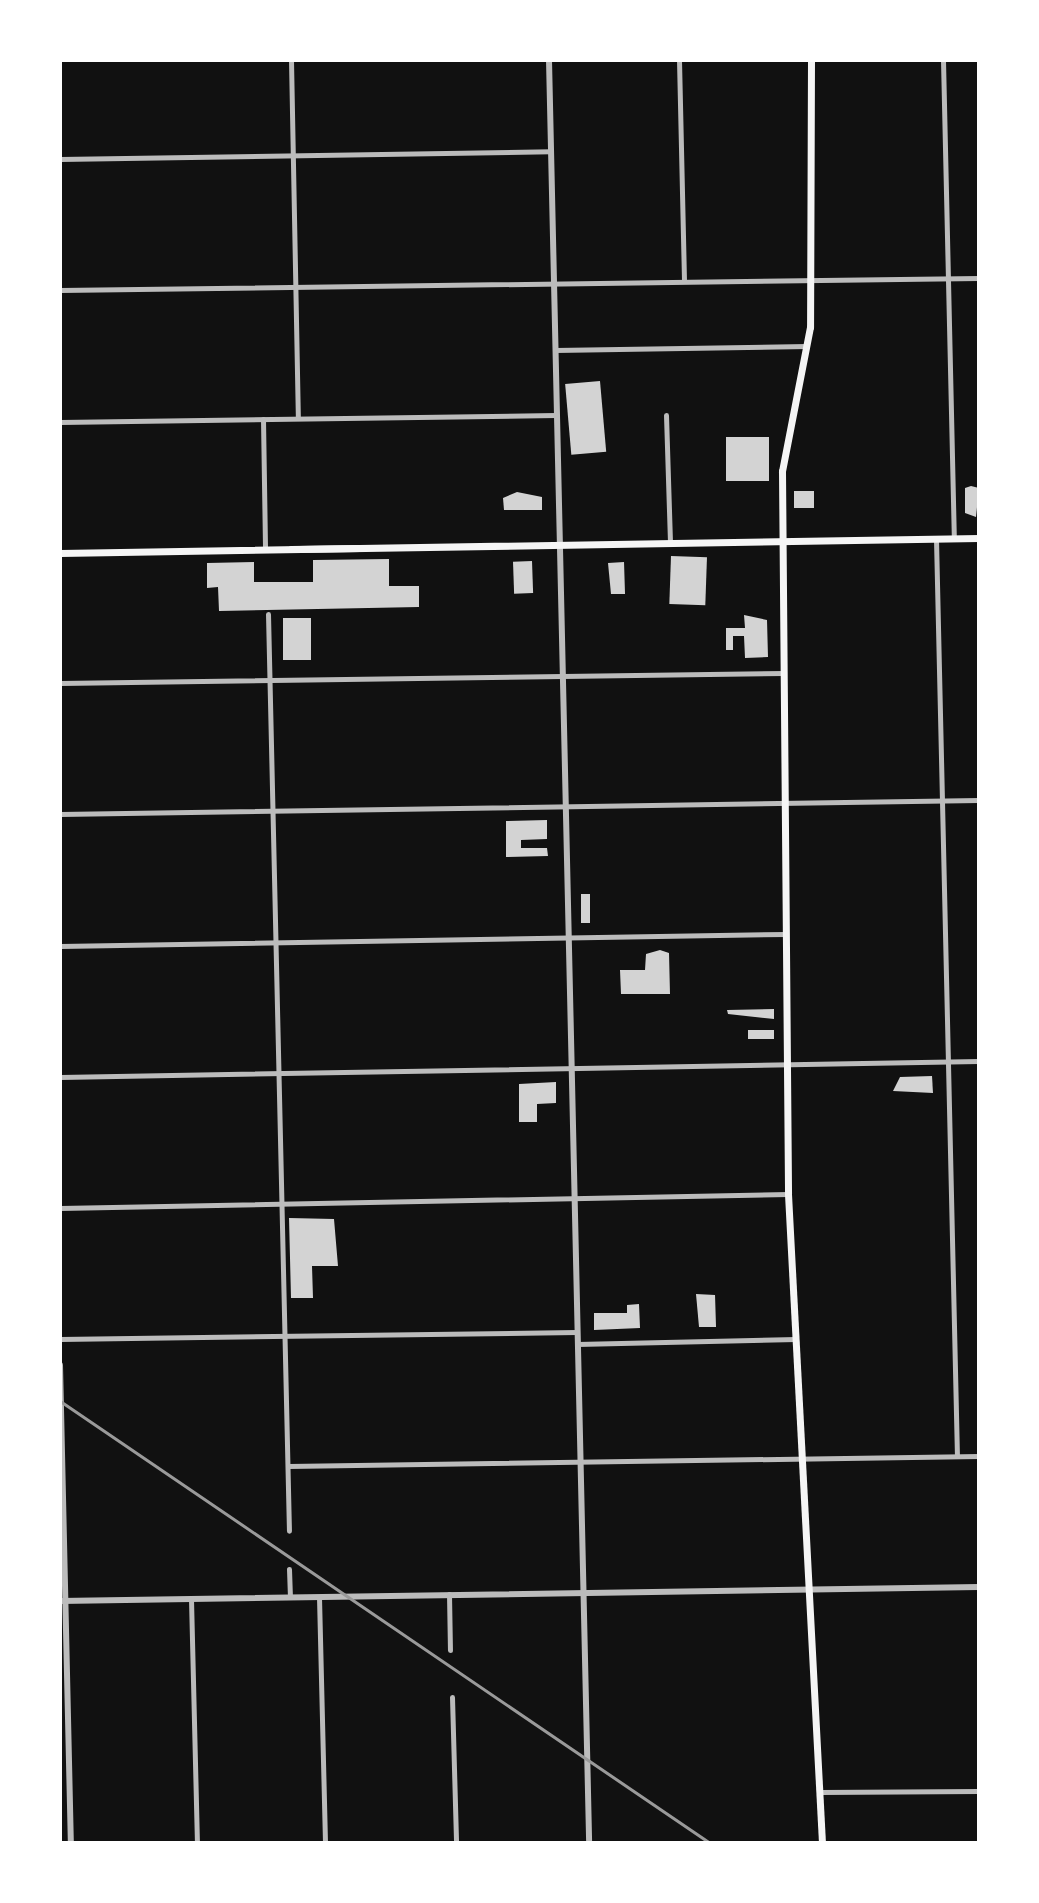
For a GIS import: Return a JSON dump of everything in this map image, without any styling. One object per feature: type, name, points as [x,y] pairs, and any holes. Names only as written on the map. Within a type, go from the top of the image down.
[{"type":"main road","points":[[811,60],[811,280],[807,346],[782,471],[788,1194],[805,1459],[822,1843]]},
{"type":"main road","points":[[60,553],[979,538]]},
{"type":"street","points":[[291,60],[298,418]]},
{"type":"street","points":[[549,60],[589,1843]]},
{"type":"street","points":[[679,60],[684,281]]},
{"type":"street","points":[[943,60],[954,538]]},
{"type":"street","points":[[60,159],[551,151]]},
{"type":"street","points":[[60,290],[979,278]]},
{"type":"street","points":[[555,350],[807,346]]},
{"type":"street","points":[[60,422],[556,415]]},
{"type":"street","points":[[666,415],[670,543]]},
{"type":"street","points":[[263,419],[265,550]]},
{"type":"street","points":[[936,539],[957,1456]]},
{"type":"street","points":[[268,614],[289,1531]]},
{"type":"street","points":[[60,683],[784,673]]},
{"type":"street","points":[[60,814],[979,800]]},
{"type":"street","points":[[60,946],[786,934]]},
{"type":"street","points":[[60,1077],[979,1061]]},
{"type":"street","points":[[60,1208],[788,1194]]},
{"type":"street","points":[[60,1339],[577,1332]]},
{"type":"street","points":[[577,1344],[797,1339]]},
{"type":"street","points":[[60,1365],[63,1601],[71,1843]]},
{"type":"street","points":[[288,1466],[979,1456]]},
{"type":"street","points":[[289,1569],[290,1597]]},
{"type":"street","points":[[63,1601],[979,1587]]},
{"type":"street","points":[[449,1594],[450,1650]]},
{"type":"street","points":[[319,1597],[325,1843]]},
{"type":"street","points":[[191,1599],[197,1843]]},
{"type":"street","points":[[452,1697],[456,1843]]},
{"type":"street","points":[[820,1792],[979,1791]]},
{"type":"building","points":[[600,381],[606,452],[571,455],[565,384]]},
{"type":"building","points":[[726,437],[769,437],[769,481],[726,481]]},
{"type":"building","points":[[965,488],[979,488],[976,517],[965,513]]},
{"type":"building","points":[[794,491],[814,491],[814,508],[794,508]]},
{"type":"building","points":[[517,492],[542,497],[542,510],[504,510],[503,498]]},
{"type":"building","points":[[671,556],[707,557],[705,605],[669,604]]},
{"type":"building","points":[[389,559],[389,586],[419,586],[419,607],[219,611],[218,587],[207,588],[207,563],[254,562],[254,582],[313,582],[313,560]]},
{"type":"building","points":[[532,561],[533,593],[514,594],[513,562]]},
{"type":"building","points":[[624,562],[625,594],[611,594],[608,563]]},
{"type":"building","points":[[744,615],[767,620],[768,657],[745,658],[744,636],[733,636],[733,650],[726,650],[726,628],[745,628]]},
{"type":"building","points":[[283,618],[311,618],[311,660],[283,660]]},
{"type":"building","points":[[547,820],[547,839],[521,840],[521,848],[547,848],[548,856],[506,857],[506,821]]},
{"type":"building","points":[[581,894],[590,894],[590,923],[581,923]]},
{"type":"building","points":[[660,950],[669,953],[670,994],[621,994],[620,970],[645,970],[646,954]]},
{"type":"building","points":[[774,1009],[774,1019],[728,1014],[727,1010]]},
{"type":"building","points":[[748,1030],[774,1030],[774,1039],[748,1039]]},
{"type":"building","points":[[932,1076],[933,1093],[893,1091],[900,1077]]},
{"type":"building","points":[[556,1082],[556,1103],[537,1104],[537,1122],[519,1122],[519,1084]]},
{"type":"building","points":[[289,1218],[334,1219],[338,1266],[312,1266],[313,1298],[291,1298]]},
{"type":"building","points":[[696,1294],[715,1295],[716,1327],[699,1327]]},
{"type":"building","points":[[639,1304],[640,1328],[594,1330],[594,1313],[627,1313],[627,1305]]},
{"type":"railway","points":[[60,1401],[710,1843]]}]
